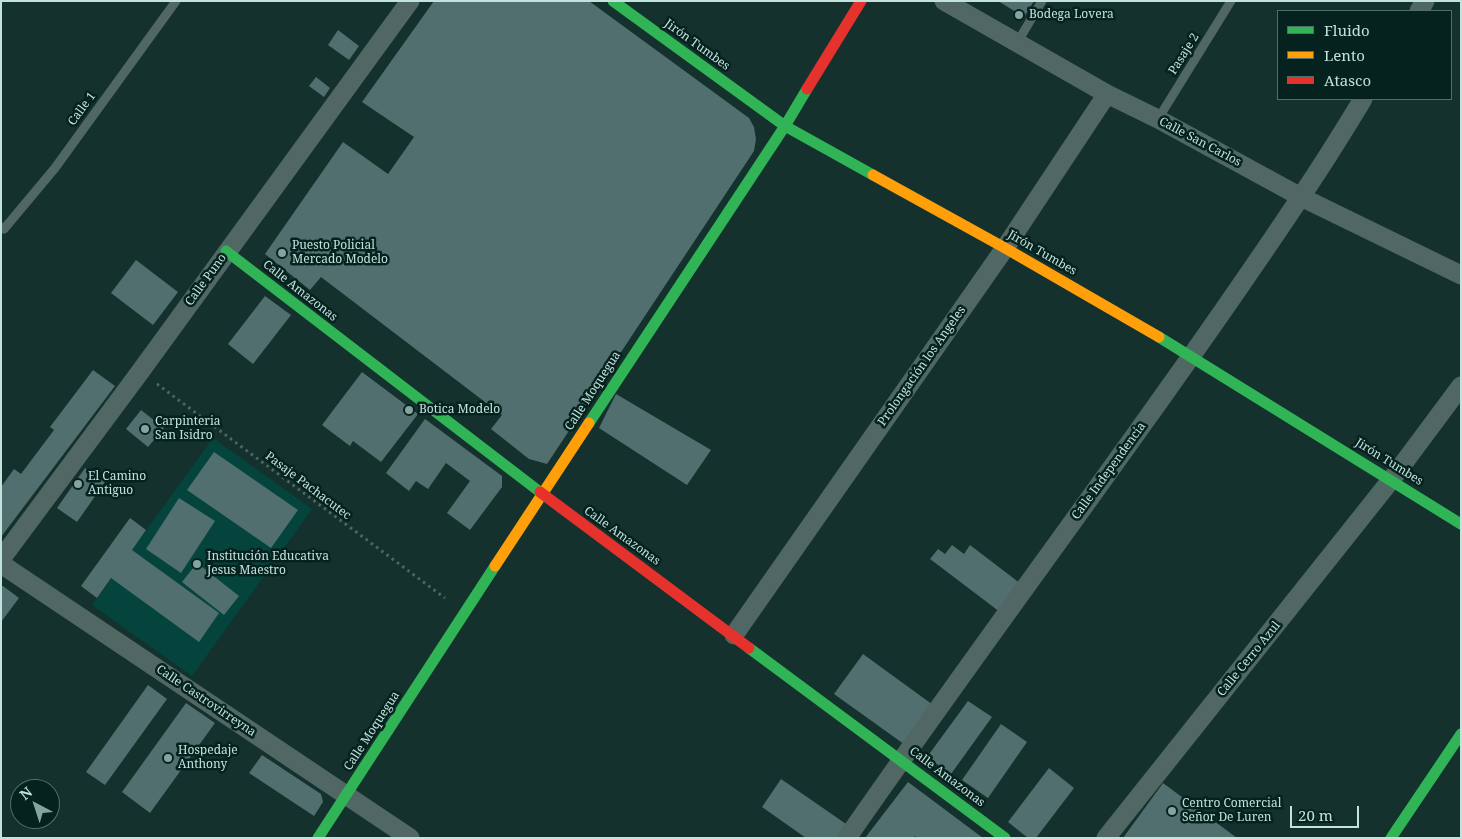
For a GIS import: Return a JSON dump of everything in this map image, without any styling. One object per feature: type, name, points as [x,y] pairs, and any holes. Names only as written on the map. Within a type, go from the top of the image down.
[{"type":"street","name":"Calle Puno","points":[[1,559],[140,372],[226,251],[410,1]]},
{"type":"street","name":"Jirón Tumbes","points":[[613,1],[785,126],[1005,248],[1192,356],[1461,524]]},
{"type":"street","name":"Calle Moquegua","points":[[318,838],[785,126],[861,1]]},
{"type":"street","name":"Calle San Carlos","points":[[944,1],[1107,94],[1302,197],[1461,274]]},
{"type":"street","name":"Prolongación los Angeles","points":[[734,635],[1005,248],[1107,94]]},
{"type":"street","name":"Calle Independencia","points":[[847,838],[1192,356],[1302,197],[1363,100]]},
{"type":"street","name":"Calle Amazonas","points":[[226,251],[542,494],[1005,838]]},
{"type":"street","name":"Calle Cerro Azul","points":[[1106,838],[1391,480],[1461,386]]},
{"type":"street","name":"Calle Castrovirreyna","points":[[1,564],[410,838]]},
{"type":"street","points":[[1391,838],[1461,734]]},
{"type":"lane","name":"Calle 1","points":[[3,228],[54,168],[176,1]]},
{"type":"lane","points":[[1017,43],[1042,1]]},
{"type":"lane","name":"Pasaje 2","points":[[1158,120],[1231,1]]},
{"type":"path","name":"Pasaje Pachacutec","points":[[140,372],[465,613]]},
{"type":"shaded area","name":"Institución Educativa Jesus Maestro","points":[[213,438],[312,509],[192,676],[92,605]]},
{"type":"building","points":[[434,1],[589,1],[749,118],[754,127],[756,139],[754,151],[547,464],[529,459],[491,429],[502,415],[321,277],[310,290],[265,254],[343,142],[388,174],[414,137],[362,102]]},
{"type":"building","points":[[998,1],[1034,1],[1024,17]]},
{"type":"building","points":[[338,30],[359,46],[349,60],[328,45]]},
{"type":"building","points":[[316,77],[330,88],[324,97],[309,86]]},
{"type":"building","points":[[136,260],[178,292],[153,325],[111,293]]},
{"type":"building","points":[[265,296],[291,315],[253,364],[228,344]]},
{"type":"building","points":[[93,370],[115,386],[1,537],[1,487],[14,469],[21,474],[54,430],[50,427]]},
{"type":"building","points":[[362,372],[418,414],[381,462],[353,441],[350,446],[322,425]]},
{"type":"building","points":[[616,394],[711,450],[687,485],[599,428]]},
{"type":"building","name":"Carpinteria San Isidro","points":[[141,410],[164,428],[148,447],[126,429]]},
{"type":"building","points":[[425,419],[502,476],[502,487],[470,530],[447,513],[470,481],[446,463],[428,489],[416,481],[409,491],[386,473]]},
{"type":"building","points":[[214,452],[298,510],[271,548],[187,490]]},
{"type":"building","points":[[85,468],[105,482],[77,522],[57,508]]},
{"type":"building","points":[[179,498],[215,521],[181,573],[146,549]]},
{"type":"building","points":[[130,518],[146,530],[132,550],[219,613],[199,642],[111,578],[97,598],[81,586]]},
{"type":"building","points":[[952,545],[964,554],[970,545],[1021,584],[1000,612],[930,559],[938,549],[945,554]]},
{"type":"building","points":[[197,563],[239,596],[224,615],[182,582]]},
{"type":"building","points":[[3,586],[19,598],[1,622],[1,587]]},
{"type":"building","points":[[863,654],[940,710],[908,747],[834,694]]},
{"type":"building","points":[[148,685],[167,699],[105,785],[86,772]]},
{"type":"building","points":[[968,701],[992,717],[951,774],[927,757]]},
{"type":"building","name":"Hospedaje Anthony","points":[[186,703],[215,723],[150,813],[122,792]]},
{"type":"building","points":[[1001,724],[1027,742],[988,798],[962,780]]},
{"type":"building","points":[[262,755],[321,794],[323,802],[314,816],[249,773]]},
{"type":"building","points":[[1049,768],[1074,788],[1036,838],[1028,838],[1008,822]]},
{"type":"building","points":[[781,779],[849,826],[841,838],[806,838],[762,807]]},
{"type":"building","points":[[908,782],[983,838],[918,838],[915,836],[914,838],[865,838]]},
{"type":"building","name":"Centro Comercial Señor De Luren","points":[[1163,783],[1237,838],[1123,838]]},
{"type":"traffic: fast","points":[[613,1],[785,126],[873,175]]},
{"type":"traffic: fast","points":[[589,423],[785,126],[807,89]]},
{"type":"traffic: fast","points":[[226,251],[540,492]]},
{"type":"traffic: fast","points":[[1159,337],[1461,524]]},
{"type":"traffic: fast","points":[[318,838],[495,566]]},
{"type":"traffic: fast","points":[[749,648],[1005,838]]},
{"type":"traffic: fast","points":[[1391,838],[1461,734]]},
{"type":"traffic: slow","points":[[873,175],[1005,248],[1159,337]]},
{"type":"traffic: slow","points":[[495,566],[589,423]]},
{"type":"traffic: jam","points":[[807,89],[861,1]]},
{"type":"traffic: jam","points":[[540,492],[749,648]]},
{"type":"place","name":"Bodega Lovera","points":[[1019,15]]},
{"type":"place","name":"Puesto Policial Mercado Modelo","points":[[282,253]]},
{"type":"place","name":"Botica Modelo","points":[[409,410]]},
{"type":"place","name":"Carpinteria San Isidro","points":[[145,429]]},
{"type":"place","name":"El Camino Antiguo","points":[[78,484]]},
{"type":"place","name":"Institución Educativa Jesus Maestro","points":[[197,564]]},
{"type":"place","name":"Hospedaje Anthony","points":[[168,758]]},
{"type":"place","name":"Centro Comercial Señor De Luren","points":[[1172,811]]}]
